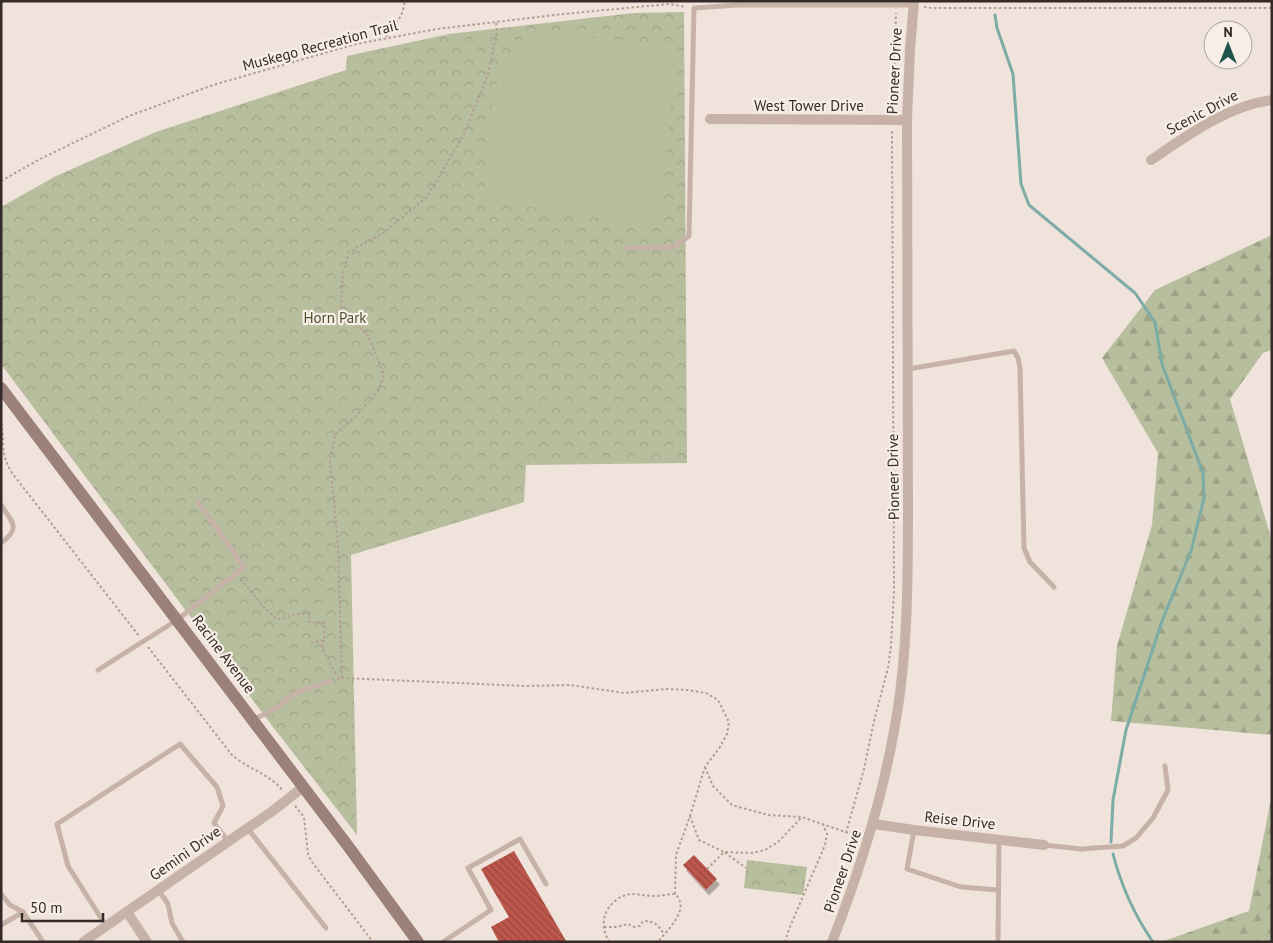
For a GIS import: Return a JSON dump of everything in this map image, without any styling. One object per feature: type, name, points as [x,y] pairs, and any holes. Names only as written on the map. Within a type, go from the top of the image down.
[{"type":"main road","name":"Racine Avenue","points":[[2,390],[253,720],[418,942]]},
{"type":"street","name":"Pioneer Drive","points":[[832,942],[874,824],[894,730],[905,638],[908,568],[907,120],[913,3]]},
{"type":"street","name":"Scenic Drive","points":[[1151,160],[1225,114],[1256,102],[1272,100]]},
{"type":"street","name":"West Tower Drive","points":[[710,119],[907,120]]},
{"type":"street","name":"Gemini Drive","points":[[83,942],[303,787]]},
{"type":"street","name":"Reise Drive","points":[[874,824],[1044,845]]},
{"type":"street","points":[[127,912],[147,942]]},
{"type":"lane","points":[[627,248],[674,247],[689,236],[694,8],[738,5],[913,3]]},
{"type":"lane","points":[[907,370],[1014,351],[1020,368],[1024,548],[1030,562],[1054,587]]},
{"type":"lane","points":[[98,670],[177,620],[244,567],[198,502]]},
{"type":"lane","points":[[1,505],[11,520],[13,532],[11,536],[1,543]]},
{"type":"lane","points":[[253,720],[272,712],[295,693],[330,681]]},
{"type":"lane","points":[[106,926],[68,866],[57,824],[180,744],[217,786],[223,806],[214,823],[228,841]]},
{"type":"lane","points":[[1044,845],[1081,849],[1123,846],[1136,838],[1153,818],[1168,790],[1165,766]]},
{"type":"lane","points":[[247,828],[326,928]]},
{"type":"lane","points":[[914,830],[907,869],[961,888],[998,890]]},
{"type":"lane","points":[[443,942],[491,910],[468,868],[520,839],[546,884]]},
{"type":"lane","points":[[998,942],[999,840]]},
{"type":"lane","points":[[158,889],[168,904],[172,923],[183,942]]},
{"type":"lane","points":[[1,894],[10,905],[22,912],[43,942]]},
{"type":"lane","points":[[1,925],[22,912]]},
{"type":"path","points":[[387,38],[386,29],[401,18],[405,1]]},
{"type":"path","points":[[913,3],[932,8],[1272,8]]},
{"type":"path","name":"Muskego Recreation Trail","points":[[1,181],[40,159],[129,116],[214,85],[356,44],[437,29],[563,14],[669,4],[694,8]]},
{"type":"path","points":[[892,113],[896,13]]},
{"type":"path","points":[[342,678],[338,543],[330,462],[335,434],[354,418],[378,392],[384,374],[367,333],[355,325],[341,310],[343,273],[349,252],[383,233],[427,198],[464,134],[488,74],[498,32],[496,22]]},
{"type":"path","points":[[846,833],[864,769],[888,668],[891,646],[894,591],[892,125]]},
{"type":"path","points":[[1,423],[6,461],[12,473],[232,755],[243,765],[274,780],[279,786]]},
{"type":"path","points":[[237,573],[261,604],[276,619],[282,619],[302,612],[310,614],[309,622],[325,623],[322,648],[339,679]]},
{"type":"path","points":[[310,643],[324,640]]},
{"type":"path","points":[[330,681],[342,678],[526,686],[570,684],[624,693],[666,689],[688,690],[706,693],[718,700],[729,722],[727,734],[705,767],[676,855],[675,894],[680,899],[681,906],[678,916],[658,942]]},
{"type":"path","points":[[705,767],[713,786],[732,805],[768,815],[802,817],[846,833],[869,838]]},
{"type":"path","points":[[690,816],[698,840],[724,852],[746,868]]},
{"type":"path","points":[[304,817],[308,854],[312,862],[373,942]]},
{"type":"path","points":[[707,869],[724,852],[752,853],[765,850],[778,842],[802,817]]},
{"type":"path","points":[[785,942],[824,844],[827,834],[823,825]]},
{"type":"path","points":[[610,942],[604,927],[606,910],[623,895],[656,896],[675,894]]},
{"type":"path","points":[[604,927],[617,927],[628,924],[634,927],[640,926],[643,921],[652,921],[658,925],[664,934]]},
{"type":"green space","name":"Horn Park","points":[[684,12],[687,463],[526,465],[524,502],[351,555],[357,835],[273,727],[1,364],[1,207],[56,176],[156,132],[346,70],[347,56],[449,34],[634,13]]},
{"type":"green space","points":[[574,35],[676,49],[661,213],[643,226],[487,199],[485,188],[489,120],[501,65],[512,50],[540,36]]},
{"type":"green space","points":[[1272,235],[1272,350],[1263,353],[1230,399],[1272,546],[1272,735],[1111,721],[1117,646],[1152,525],[1158,453],[1102,358],[1155,290]]},
{"type":"green space","points":[[1272,794],[1272,942],[1161,942],[1249,911]]},
{"type":"green space","points":[[747,860],[807,867],[803,895],[744,888]]},
{"type":"building","points":[[514,851],[566,941],[499,942],[491,927],[509,917],[481,869]]},
{"type":"building","points":[[694,855],[717,879],[706,890],[683,865]]},
{"type":"waterway","points":[[995,15],[997,28],[1013,74],[1021,184],[1029,205],[1135,293],[1155,322],[1162,364],[1203,473],[1204,498],[1191,551],[1162,621],[1126,730],[1113,800],[1111,842]]},
{"type":"waterway","points":[[1113,854],[1129,900],[1153,942]]}]
